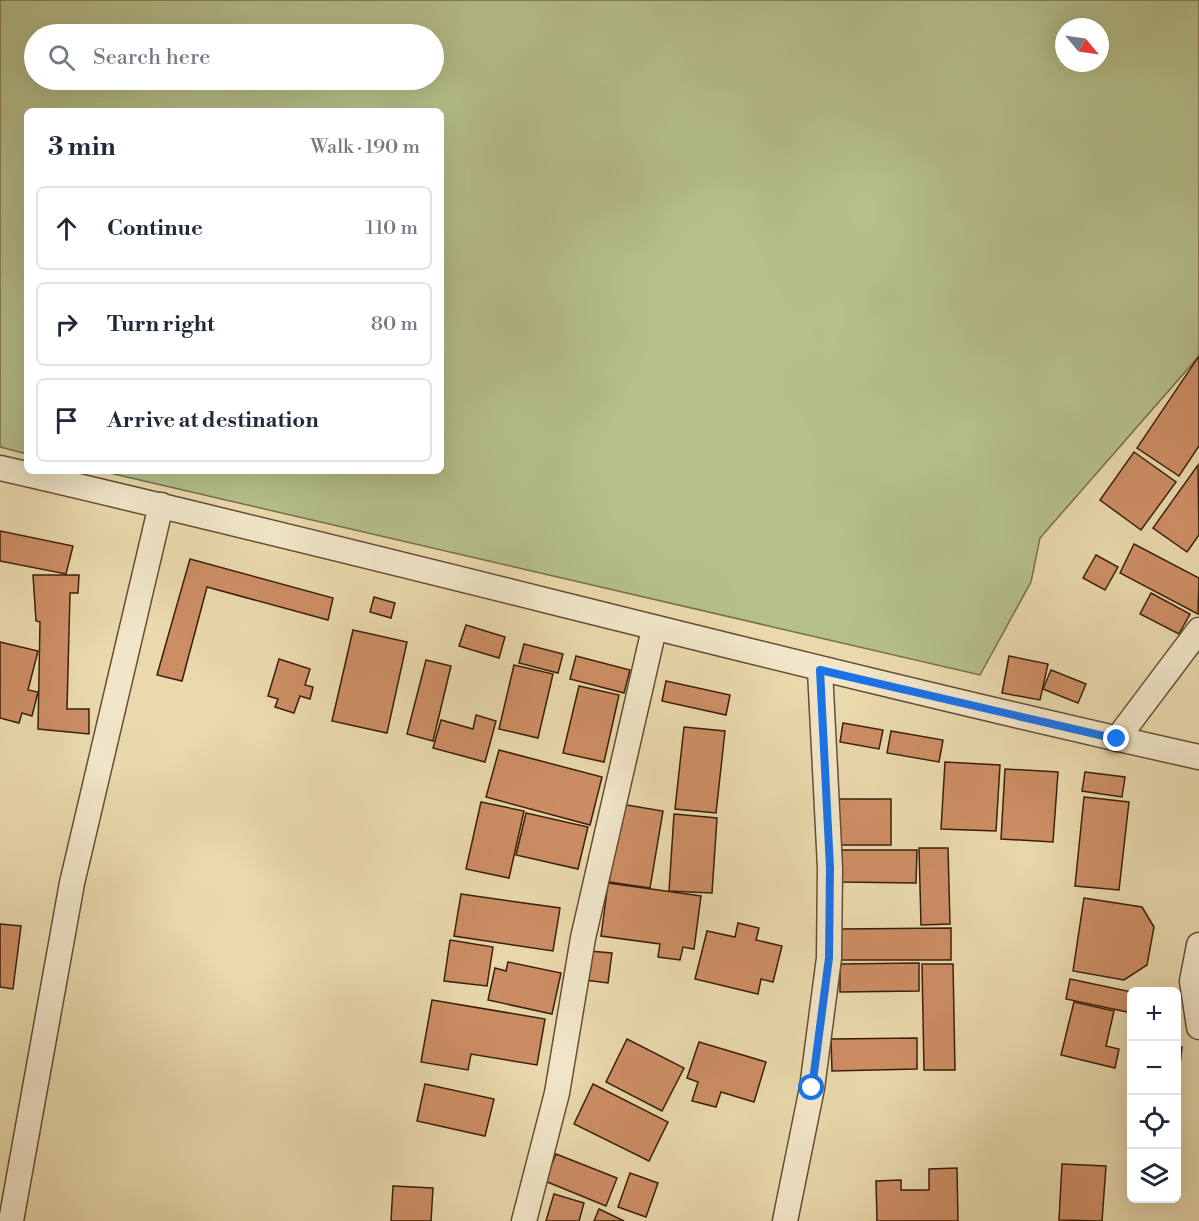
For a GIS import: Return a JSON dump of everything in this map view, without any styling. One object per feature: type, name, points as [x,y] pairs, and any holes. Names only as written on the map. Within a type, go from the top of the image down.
[{"type":"street","points":[[0,468],[24,474]]},
{"type":"street","points":[[26,474],[160,505],[820,670],[1199,758]]},
{"type":"street","points":[[11,1221],[72,883],[160,505]]},
{"type":"street","points":[[524,1221],[557,1093],[583,938],[654,628]]},
{"type":"street","points":[[1117,739],[1199,630]]},
{"type":"street","points":[[785,1221],[812,1088],[829,958],[830,868],[820,670]]},
{"type":"street","points":[[1199,945],[1192,981],[1199,1027]]},
{"type":"green space","points":[[0,0],[1199,0],[1199,356],[1040,538],[1031,582],[980,675],[114,474],[444,474],[444,108],[24,108],[24,453],[0,447]]},
{"type":"building","points":[[1199,356],[1199,446],[1179,476],[1137,448]]},
{"type":"building","points":[[1134,452],[1176,482],[1141,530],[1100,500]]},
{"type":"building","points":[[1198,465],[1199,535],[1187,552],[1153,528]]},
{"type":"building","points":[[0,531],[73,546],[66,574],[0,561]]},
{"type":"building","points":[[1134,544],[1199,578],[1198,614],[1120,573]]},
{"type":"building","points":[[1096,555],[1118,567],[1105,590],[1083,578]]},
{"type":"building","points":[[190,559],[333,598],[328,620],[207,587],[182,681],[157,675]]},
{"type":"building","points":[[33,575],[79,575],[78,593],[70,593],[67,709],[89,709],[89,734],[38,729],[40,622],[36,621]]},
{"type":"building","points":[[1151,593],[1190,614],[1179,634],[1140,614]]},
{"type":"building","points":[[374,597],[395,603],[391,618],[370,612]]},
{"type":"building","points":[[466,625],[505,637],[499,658],[459,646]]},
{"type":"building","points":[[353,630],[407,642],[387,733],[332,721]]},
{"type":"building","points":[[0,642],[38,651],[28,690],[38,692],[32,716],[22,713],[19,723],[0,718]]},
{"type":"building","points":[[524,644],[563,654],[558,673],[519,663]]},
{"type":"building","points":[[576,656],[630,670],[624,693],[570,679]]},
{"type":"building","points":[[1009,656],[1048,664],[1040,700],[1002,693]]},
{"type":"building","points":[[279,659],[310,669],[305,685],[313,687],[310,699],[300,696],[294,713],[275,707],[278,699],[268,696]]},
{"type":"building","points":[[426,660],[451,666],[433,741],[407,734]]},
{"type":"building","points":[[514,665],[553,674],[538,738],[499,729]]},
{"type":"building","points":[[1051,670],[1086,684],[1078,703],[1043,689]]},
{"type":"building","points":[[666,681],[730,695],[726,715],[662,701]]},
{"type":"building","points":[[579,686],[619,695],[604,762],[563,753]]},
{"type":"building","points":[[476,715],[496,721],[485,762],[433,748],[441,720],[473,729]]},
{"type":"building","points":[[843,723],[883,730],[879,749],[840,742]]},
{"type":"building","points":[[684,727],[725,731],[716,813],[675,809]]},
{"type":"building","points":[[891,731],[943,740],[939,762],[887,753]]},
{"type":"building","points":[[499,750],[602,777],[590,825],[486,797]]},
{"type":"building","points":[[945,762],[1000,765],[996,831],[941,829]]},
{"type":"building","points":[[1005,769],[1058,772],[1053,842],[1001,839]]},
{"type":"building","points":[[1085,772],[1125,777],[1122,797],[1082,791]]},
{"type":"building","points":[[1084,797],[1129,802],[1119,890],[1075,886]]},
{"type":"building","points":[[838,799],[891,799],[891,845],[838,845]]},
{"type":"building","points":[[481,802],[524,811],[509,878],[466,869]]},
{"type":"building","points":[[621,804],[663,811],[650,888],[609,882]]},
{"type":"building","points":[[526,813],[588,827],[578,869],[516,855]]},
{"type":"building","points":[[674,814],[717,818],[712,893],[669,891]]},
{"type":"building","points":[[919,848],[948,848],[950,924],[921,925]]},
{"type":"building","points":[[841,850],[917,850],[916,883],[840,882]]},
{"type":"building","points":[[608,883],[701,896],[694,949],[683,947],[680,960],[658,957],[660,944],[601,936]]},
{"type":"building","points":[[461,894],[560,908],[553,951],[454,936]]},
{"type":"building","points":[[1084,898],[1142,907],[1154,927],[1147,965],[1124,980],[1073,971]]},
{"type":"building","points":[[738,923],[759,928],[756,940],[782,946],[773,982],[761,979],[758,994],[695,979],[707,931],[735,937]]},
{"type":"building","points":[[0,924],[21,926],[13,989],[0,987]]},
{"type":"building","points":[[951,928],[951,960],[841,960],[841,929]]},
{"type":"building","points":[[450,940],[493,947],[487,986],[444,981]]},
{"type":"building","points":[[589,951],[612,953],[608,983],[585,980]]},
{"type":"building","points":[[508,962],[561,973],[552,1014],[488,1000],[495,968],[506,971]]},
{"type":"building","points":[[919,963],[919,991],[840,992],[840,964]]},
{"type":"building","points":[[922,964],[953,964],[955,1070],[924,1070]]},
{"type":"building","points":[[1070,979],[1127,991],[1127,1012],[1066,999]]},
{"type":"building","points":[[432,1000],[545,1019],[537,1065],[471,1054],[468,1070],[421,1062]]},
{"type":"building","points":[[1074,1002],[1114,1011],[1106,1046],[1119,1049],[1115,1068],[1061,1055]]},
{"type":"building","points":[[917,1038],[917,1069],[832,1071],[831,1039]]},
{"type":"building","points":[[627,1039],[684,1068],[662,1111],[606,1082]]},
{"type":"building","points":[[699,1042],[766,1062],[754,1102],[721,1092],[716,1107],[692,1101],[698,1082],[687,1078]]},
{"type":"building","points":[[425,1084],[494,1099],[485,1136],[417,1121]]},
{"type":"building","points":[[593,1084],[668,1122],[649,1161],[574,1124]]},
{"type":"building","points":[[556,1154],[617,1178],[606,1206],[545,1181]]},
{"type":"building","points":[[1062,1164],[1106,1166],[1102,1221],[1059,1220]]},
{"type":"building","points":[[957,1168],[958,1221],[877,1221],[876,1181],[901,1180],[901,1190],[929,1190],[929,1169]]},
{"type":"building","points":[[630,1173],[658,1183],[646,1217],[618,1207]]},
{"type":"building","points":[[393,1186],[433,1188],[431,1221],[391,1221]]},
{"type":"building","points":[[554,1194],[584,1203],[579,1221],[546,1221]]},
{"type":"building","points":[[599,1209],[624,1221],[594,1221]]},
{"type":"route","points":[[812,1088],[829,958],[830,868],[820,670],[1117,739]]}]
